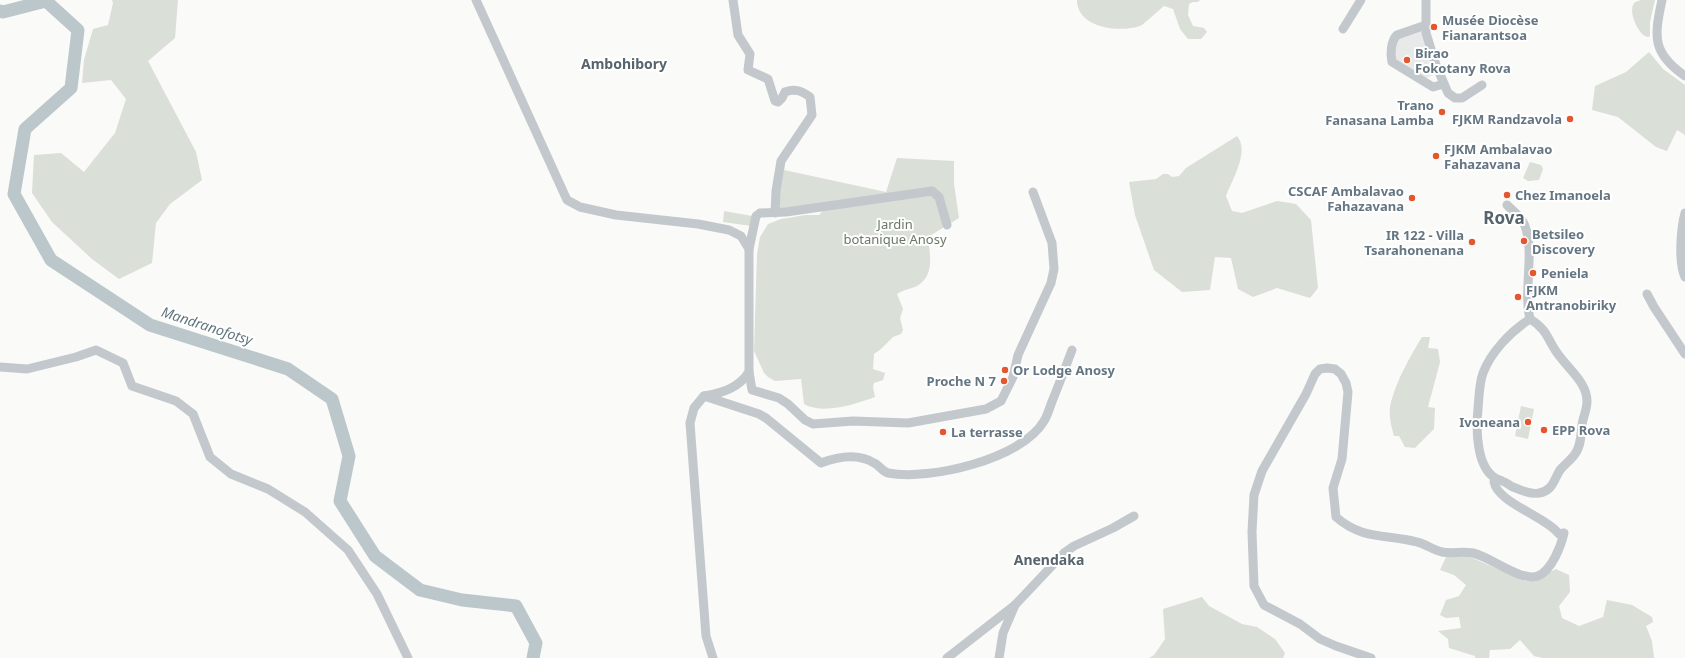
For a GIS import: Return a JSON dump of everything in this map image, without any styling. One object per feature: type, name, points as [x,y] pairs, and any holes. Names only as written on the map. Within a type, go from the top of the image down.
[{"type":"street","points":[[476,0],[567,200],[580,207],[616,215],[698,224],[729,230],[741,236],[749,249]]},
{"type":"street","points":[[733,0],[738,35],[750,54],[748,70],[768,79],[775,101],[778,102],[785,92],[790,90],[802,91],[810,97],[812,115],[781,161],[776,192],[775,213]]},
{"type":"street","points":[[1343,29],[1361,0]]},
{"type":"street","points":[[1426,0],[1426,33],[1436,65],[1446,88],[1455,98],[1462,98],[1482,85]]},
{"type":"street","points":[[1662,0],[1657,22],[1658,45],[1663,56],[1671,66],[1685,76]]},
{"type":"street","points":[[1426,26],[1398,35],[1395,38],[1391,52],[1392,62],[1433,87],[1446,88]]},
{"type":"street","points":[[948,226],[939,196],[932,191],[775,213],[760,212],[756,216],[749,249],[749,372],[752,390],[784,401],[805,420],[813,424],[853,420],[908,423],[986,409],[994,406],[1001,401],[1013,377],[1018,355],[1051,283],[1054,269],[1052,243],[1033,192]]},
{"type":"street","points":[[1507,205],[1516,212],[1524,224],[1526,232],[1529,258],[1528,289],[1530,319]]},
{"type":"street","points":[[1685,213],[1682,229],[1682,255],[1685,277]]},
{"type":"street","points":[[1647,294],[1685,354]]},
{"type":"street","points":[[1530,319],[1539,324],[1546,332],[1553,349],[1583,385],[1587,400],[1580,446],[1575,454],[1559,471],[1555,482],[1548,489],[1539,493],[1532,493],[1518,489],[1503,481],[1497,480],[1485,467],[1481,458],[1478,440],[1477,412],[1483,374],[1488,362],[1518,326],[1530,319]]},
{"type":"street","points":[[0,367],[27,369],[76,357],[96,350],[123,363],[132,386],[176,401],[193,414],[210,457],[231,474],[268,489],[305,512],[348,550],[377,594],[408,658]]},
{"type":"street","points":[[704,396],[759,414],[766,418],[821,463],[838,457],[863,459],[875,463],[887,473],[914,474],[957,469],[1002,454],[1016,447],[1035,432],[1044,421],[1072,350]]},
{"type":"street","points":[[1371,658],[1320,639],[1300,624],[1264,605],[1254,586],[1252,532],[1254,495],[1262,471],[1306,394],[1315,374],[1320,369],[1335,369],[1341,374],[1346,382],[1348,392],[1342,458],[1333,488],[1336,517],[1351,529],[1382,537],[1416,541],[1444,552],[1471,553],[1483,556],[1523,576],[1538,576],[1545,571],[1555,557],[1564,533],[1559,534],[1554,527],[1509,501],[1495,487],[1494,482],[1497,480]]},
{"type":"street","points":[[713,658],[706,636],[690,423],[694,408],[704,396],[721,394],[743,380],[749,372]]},
{"type":"street","points":[[946,658],[1015,605],[1064,553],[1074,546],[1113,528],[1134,516]]},
{"type":"street","points":[[999,658],[1003,633],[1015,605]]},
{"type":"shaded area","points":[[1424,31],[1437,74],[1423,79],[1395,60],[1392,49],[1399,38]]},
{"type":"green space","points":[[112,0],[178,0],[175,38],[148,61],[196,152],[202,180],[170,204],[156,223],[152,263],[119,279],[92,259],[52,222],[32,193],[34,155],[61,153],[84,172],[115,133],[126,99],[111,80],[82,83],[84,60],[93,29],[108,25],[113,3]]},
{"type":"green space","points":[[1077,0],[1200,0],[1189,4],[1188,15],[1193,26],[1204,28],[1207,32],[1201,39],[1188,39],[1180,29],[1173,9],[1164,6],[1140,26],[1121,29],[1101,26],[1084,17],[1079,9]]},
{"type":"green space","points":[[1641,0],[1655,0],[1650,22],[1650,36],[1648,37],[1641,33],[1638,29],[1632,14],[1634,4]]},
{"type":"green space","points":[[1649,52],[1663,69],[1685,85],[1685,135],[1677,130],[1667,151],[1656,147],[1618,117],[1592,110],[1595,86],[1626,72]]},
{"type":"green space","points":[[1237,136],[1241,142],[1241,157],[1236,174],[1226,196],[1232,211],[1242,213],[1277,201],[1296,204],[1311,220],[1318,288],[1310,298],[1277,288],[1253,297],[1238,289],[1231,258],[1215,257],[1210,290],[1182,292],[1154,270],[1135,215],[1129,182],[1156,179],[1163,174],[1168,174],[1172,177],[1179,176],[1186,168]]},
{"type":"green space","name":"Jardin botanique Anosy","points":[[897,158],[954,161],[954,184],[959,218],[928,237],[930,264],[927,276],[917,286],[897,294],[903,309],[900,318],[903,330],[901,334],[893,337],[874,354],[873,369],[885,373],[883,380],[874,383],[873,387],[875,397],[859,403],[840,407],[820,409],[812,407],[804,404],[801,379],[775,381],[768,377],[764,373],[754,351],[757,254],[760,237],[768,224],[781,219],[806,215],[819,215],[827,206],[776,210],[784,170],[886,192]]},
{"type":"green space","points":[[1530,162],[1541,165],[1543,169],[1539,180],[1528,181],[1523,178]]},
{"type":"green space","points":[[724,211],[752,216],[751,226],[723,222]]},
{"type":"green space","points":[[1422,337],[1430,337],[1428,348],[1438,349],[1440,362],[1428,407],[1435,408],[1434,429],[1415,448],[1405,447],[1399,436],[1394,436],[1390,419],[1390,406],[1400,377]]},
{"type":"green space","points":[[1521,406],[1534,409],[1528,439],[1515,436]]},
{"type":"green space","points":[[1447,555],[1468,556],[1525,581],[1536,579],[1556,569],[1569,575],[1570,592],[1559,606],[1562,618],[1579,626],[1603,617],[1607,600],[1632,605],[1652,617],[1653,622],[1646,626],[1652,641],[1654,658],[1543,658],[1534,656],[1520,640],[1510,649],[1490,650],[1489,658],[1475,658],[1475,656],[1449,648],[1448,639],[1438,631],[1461,628],[1459,617],[1446,618],[1440,615],[1446,600],[1459,596],[1466,585],[1454,575],[1440,570]]},
{"type":"green space","points":[[1202,597],[1209,606],[1242,624],[1257,627],[1275,639],[1285,653],[1283,658],[1149,658],[1154,655],[1165,639],[1163,609]]},
{"type":"waterway","name":"Mandranofotsy","points":[[0,11],[3,12],[46,1],[78,30],[71,88],[25,129],[14,194],[51,260],[150,325],[288,369],[332,399],[349,456],[340,501],[375,556],[420,590],[462,600],[516,606],[536,643],[533,658]]},
{"type":"place","name":"Musée Diocèse Fianarantsoa","points":[[1434,27]]},
{"type":"place","name":"Birao Fokotany Rova","points":[[1407,60]]},
{"type":"place","name":"Trano Fanasana Lamba","points":[[1442,112]]},
{"type":"place","name":"FJKM Randzavola","points":[[1570,119]]},
{"type":"place","name":"FJKM Ambalavao Fahazavana","points":[[1436,156]]},
{"type":"place","name":"Chez Imanoela","points":[[1507,195]]},
{"type":"place","name":"CSCAF Ambalavao Fahazavana","points":[[1412,198]]},
{"type":"place","name":"Betsileo Discovery","points":[[1524,241]]},
{"type":"place","name":"IR 122 - Villa Tsarahonenana","points":[[1472,242]]},
{"type":"place","name":"Peniela","points":[[1533,273]]},
{"type":"place","name":"FJKM Antranobiriky","points":[[1518,297]]},
{"type":"place","name":"Or Lodge Anosy","points":[[1005,370]]},
{"type":"place","name":"Proche N 7","points":[[1004,381]]},
{"type":"place","name":"Ivoneana","points":[[1528,422]]},
{"type":"place","name":"EPP Rova","points":[[1544,430]]},
{"type":"place","name":"La terrasse","points":[[943,432]]},
{"type":"district","name":"Ambohibory","points":[[624,64]]},
{"type":"district","name":"Rova","points":[[1504,218]]},
{"type":"district","name":"Anendaka","points":[[1049,560]]}]
